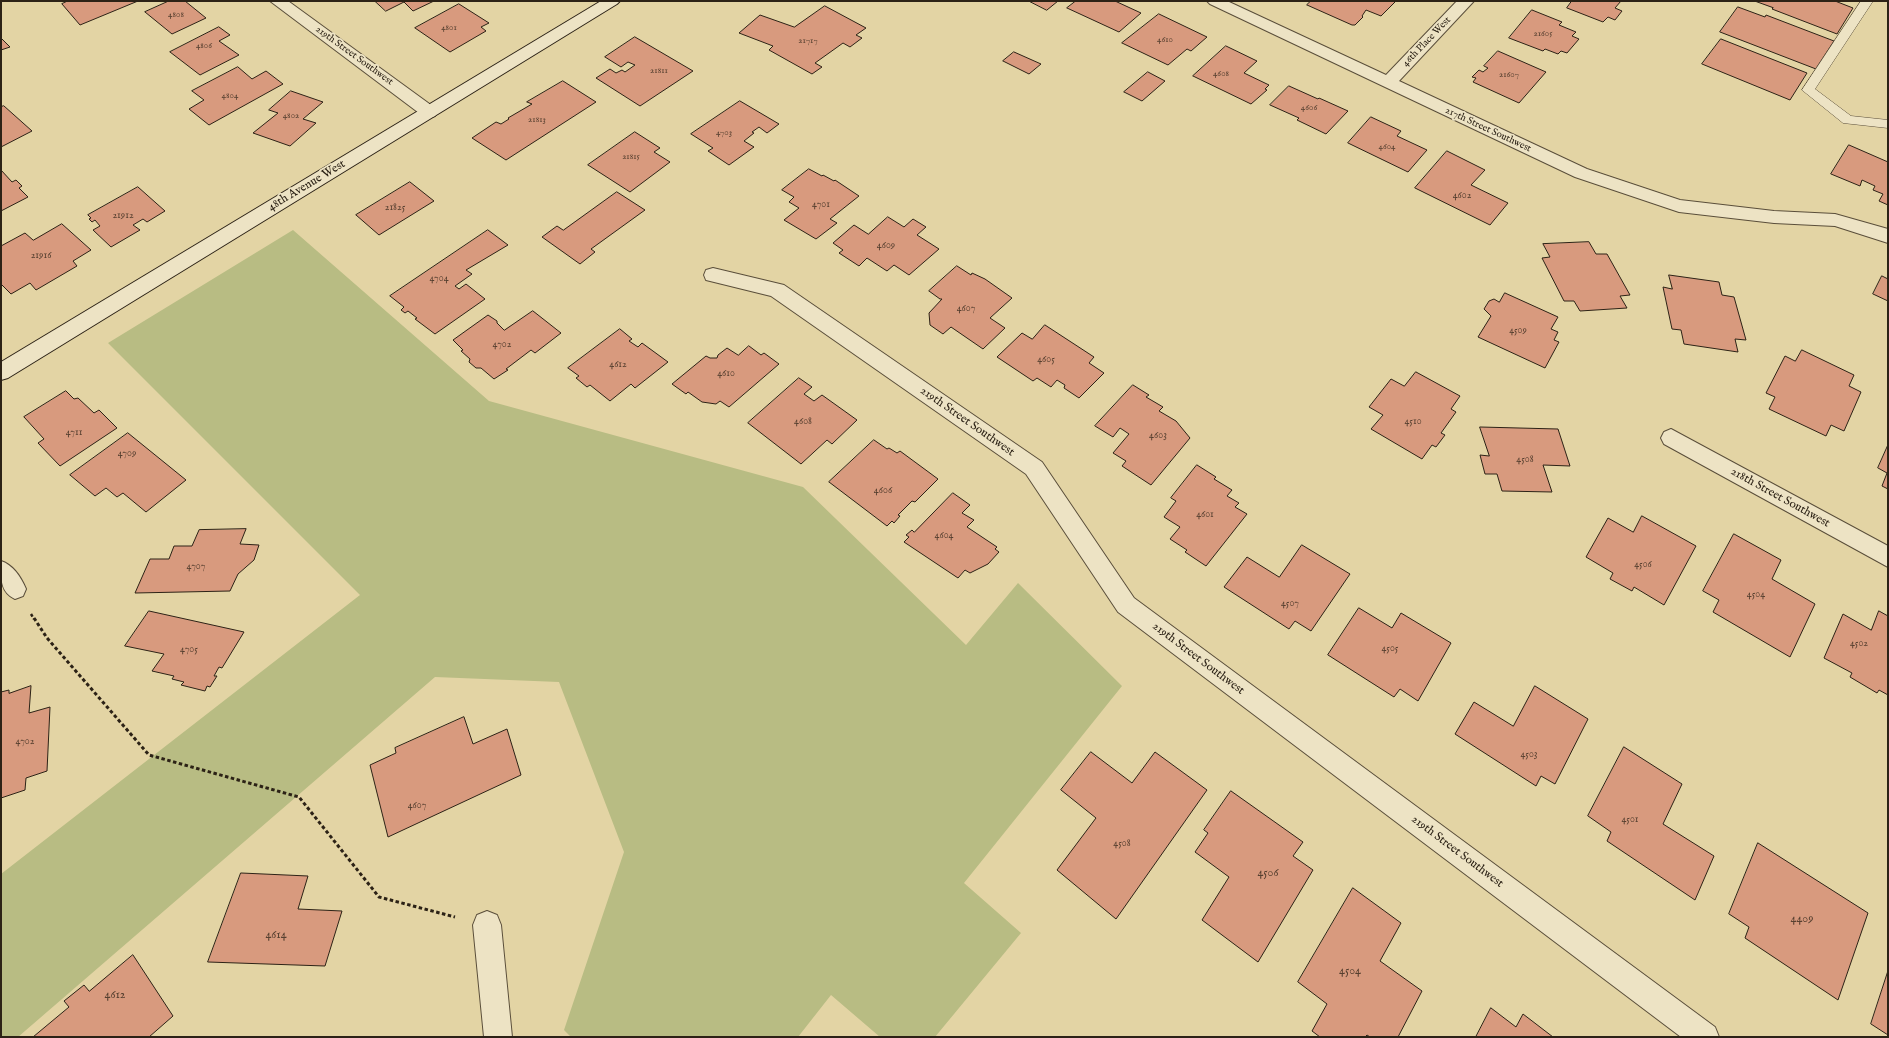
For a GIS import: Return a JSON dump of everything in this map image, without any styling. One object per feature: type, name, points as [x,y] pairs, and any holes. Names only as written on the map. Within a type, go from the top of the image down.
[{"type":"street","name":"219th Street Southwest","points":[[278,1],[429,112]]},
{"type":"street","name":"48th Avenue West","points":[[1,372],[612,1]]},
{"type":"street","name":"217th Street Southwest","points":[[1215,1],[1581,173],[1679,206],[1774,217],[1835,220],[1888,236]]},
{"type":"street","name":"46th Place West","points":[[1387,83],[1466,1]]},
{"type":"street","name":"219th Street Southwest","points":[[713,275],[777,290],[1034,468],[1126,605],[1705,1037]]},
{"type":"street","name":"218th Street Southwest","points":[[1671,438],[1888,557]]},
{"type":"street","points":[[1,572],[15,589]]},
{"type":"street","points":[[487,925],[498,1037]]},
{"type":"lane","points":[[1868,1],[1808,90],[1848,120],[1888,124]]},
{"type":"path","points":[[15,589],[47,638],[149,755],[299,797],[379,897],[487,925]]},
{"type":"green space","points":[[293,230],[489,401],[803,487],[966,645],[1018,583],[1122,686],[964,883],[1021,933],[935,1037],[880,1037],[831,995],[798,1037],[571,1037],[564,1030],[624,852],[559,682],[435,677],[18,1037],[1,1037],[1,874],[360,595],[108,343]]},
{"type":"building","points":[[68,1],[138,1],[80,25],[62,4]]},
{"type":"building","points":[[169,1],[185,1],[206,18],[172,34],[145,12]]},
{"type":"building","points":[[375,1],[434,1],[413,11],[404,2],[386,11]]},
{"type":"building","points":[[1029,1],[1058,1],[1047,10]]},
{"type":"building","points":[[1076,1],[1115,1],[1141,13],[1119,32],[1067,8]]},
{"type":"building","points":[[1311,1],[1395,2],[1381,16],[1366,10],[1362,16],[1363,17],[1355,25],[1352,25],[1307,5]]},
{"type":"building","points":[[1572,1],[1621,1],[1615,8],[1622,11],[1615,20],[1608,17],[1603,22],[1567,8]]},
{"type":"building","points":[[1755,1],[1835,1],[1853,8],[1837,34]]},
{"type":"building","points":[[459,4],[489,23],[481,27],[486,31],[450,52],[415,28]]},
{"type":"building","points":[[825,6],[866,28],[856,35],[862,38],[850,47],[843,43],[815,63],[822,67],[812,74],[769,50],[773,46],[739,33],[760,15],[794,27]]},
{"type":"building","points":[[1738,7],[1765,17],[1766,15],[1834,41],[1816,69],[1720,32]]},
{"type":"building","points":[[1532,10],[1562,22],[1559,25],[1576,32],[1572,36],[1579,39],[1567,53],[1561,51],[1558,54],[1545,49],[1543,51],[1509,38]]},
{"type":"building","points":[[1159,14],[1207,37],[1191,51],[1187,49],[1168,65],[1122,43]]},
{"type":"building","points":[[219,27],[230,35],[219,41],[239,55],[200,75],[170,52]]},
{"type":"building","points":[[635,37],[693,71],[640,106],[596,78],[610,69],[616,73],[622,70],[625,72],[635,65],[628,62],[621,67],[605,57]]},
{"type":"building","points":[[1,38],[10,47],[1,50]]},
{"type":"building","points":[[1721,39],[1807,73],[1790,100],[1702,64]]},
{"type":"building","points":[[1226,46],[1257,61],[1244,73],[1269,85],[1265,89],[1267,90],[1251,104],[1193,76]]},
{"type":"building","points":[[1498,51],[1546,72],[1519,103],[1473,82],[1476,78],[1472,77],[1479,70],[1483,72],[1488,68],[1484,66]]},
{"type":"building","points":[[1014,52],[1041,64],[1029,74],[1003,61]]},
{"type":"building","points":[[238,67],[252,79],[266,71],[283,84],[209,125],[189,109],[204,100],[192,91]]},
{"type":"building","points":[[1148,72],[1165,81],[1142,101],[1124,92]]},
{"type":"building","points":[[563,81],[596,102],[506,160],[472,138],[496,122],[501,124],[509,119],[508,118],[532,104],[527,102]]},
{"type":"building","points":[[1289,86],[1348,111],[1326,134],[1297,120],[1299,118],[1270,105]]},
{"type":"building","points":[[291,91],[323,102],[303,119],[316,123],[290,146],[253,133],[278,113],[269,110]]},
{"type":"building","points":[[740,101],[779,124],[767,133],[759,127],[752,132],[754,133],[744,141],[754,147],[729,165],[708,151],[713,148],[691,134]]},
{"type":"building","points":[[4,106],[32,131],[1,147],[1,107]]},
{"type":"building","points":[[1371,117],[1401,131],[1397,136],[1427,150],[1408,172],[1348,143]]},
{"type":"building","points":[[635,132],[660,148],[654,152],[670,162],[630,192],[588,165]]},
{"type":"building","points":[[1849,145],[1888,162],[1888,205],[1879,201],[1883,194],[1873,190],[1875,186],[1862,180],[1860,186],[1831,174]]},
{"type":"building","points":[[1447,151],[1485,170],[1471,185],[1508,203],[1490,225],[1415,188]]},
{"type":"building","points":[[809,169],[822,176],[823,175],[834,181],[835,180],[859,196],[830,219],[837,223],[816,239],[784,220],[799,208],[789,202],[794,197],[782,190]]},
{"type":"building","points":[[1,170],[12,182],[16,180],[22,186],[19,188],[28,197],[1,211]]},
{"type":"building","points":[[410,182],[434,201],[379,235],[356,215]]},
{"type":"building","points":[[138,187],[165,211],[147,222],[143,219],[133,225],[140,230],[111,247],[93,230],[100,226],[95,220],[92,222],[88,215]]},
{"type":"building","points":[[617,192],[645,210],[591,249],[595,252],[580,264],[542,237],[557,226],[563,230]]},
{"type":"building","points":[[888,217],[904,227],[913,219],[926,227],[917,235],[939,249],[909,275],[894,265],[887,271],[867,258],[859,266],[839,253],[843,250],[833,243],[854,225],[868,234]]},
{"type":"building","points":[[62,224],[91,250],[73,261],[77,266],[36,290],[30,283],[11,294],[1,284],[1,246],[25,233],[33,240]]},
{"type":"building","points":[[488,230],[508,245],[466,270],[472,274],[455,286],[459,289],[466,284],[485,299],[435,334],[415,319],[417,318],[408,311],[405,313],[401,310],[404,307],[390,296]]},
{"type":"building","points":[[1589,242],[1596,254],[1607,254],[1630,295],[1620,296],[1627,308],[1580,311],[1574,301],[1564,301],[1542,258],[1550,257],[1543,244]]},
{"type":"building","points":[[957,266],[971,275],[972,273],[985,279],[1012,298],[990,318],[1005,328],[983,349],[951,327],[943,334],[930,325],[929,313],[942,299],[929,291]]},
{"type":"building","points":[[1669,275],[1719,282],[1722,295],[1734,297],[1746,340],[1735,339],[1738,352],[1684,344],[1681,330],[1672,329],[1663,287],[1672,289]]},
{"type":"building","points":[[1882,276],[1888,279],[1888,301],[1873,294]]},
{"type":"building","points":[[1505,293],[1558,317],[1551,329],[1558,332],[1554,340],[1559,342],[1545,368],[1478,337],[1491,316],[1484,309],[1489,301],[1494,299],[1499,302]]},
{"type":"building","points":[[533,311],[561,333],[535,353],[531,350],[506,369],[508,370],[494,379],[481,368],[476,368],[469,362],[470,359],[461,351],[463,350],[453,340],[488,315],[497,321],[497,323],[504,330]]},
{"type":"building","points":[[1045,325],[1094,357],[1089,363],[1104,373],[1079,398],[1064,388],[1065,385],[1057,380],[1051,387],[1037,378],[1033,381],[997,357],[1022,333],[1032,339]]},
{"type":"building","points":[[620,329],[632,339],[629,341],[638,347],[642,343],[668,362],[635,388],[631,384],[610,401],[590,385],[587,387],[576,378],[579,376],[568,368]]},
{"type":"building","points":[[749,346],[761,355],[764,353],[779,364],[729,407],[720,401],[716,404],[702,402],[688,392],[686,394],[672,384],[706,356],[710,358],[717,358],[718,355],[727,348],[738,355]]},
{"type":"building","points":[[1802,350],[1854,375],[1849,386],[1861,392],[1844,431],[1831,425],[1826,436],[1769,409],[1775,397],[1766,393],[1785,356],[1795,361]]},
{"type":"building","points":[[1416,372],[1460,396],[1451,409],[1456,412],[1441,433],[1445,435],[1436,447],[1432,445],[1422,459],[1371,429],[1383,415],[1369,407],[1391,379],[1404,386]]},
{"type":"building","points":[[799,378],[812,387],[804,394],[814,401],[822,395],[857,420],[832,444],[827,440],[801,464],[748,423]]},
{"type":"building","points":[[1133,385],[1149,395],[1146,397],[1163,407],[1159,411],[1176,421],[1190,438],[1151,485],[1122,466],[1126,461],[1113,453],[1129,434],[1120,428],[1113,437],[1095,426]]},
{"type":"building","points":[[66,391],[74,399],[78,398],[94,413],[99,410],[117,428],[60,466],[38,443],[44,439],[24,417]]},
{"type":"building","points":[[1480,427],[1558,429],[1570,466],[1543,465],[1552,492],[1502,491],[1497,474],[1485,474],[1480,455],[1489,456]]},
{"type":"building","points":[[128,433],[186,480],[146,512],[123,493],[117,497],[106,488],[95,496],[70,475]]},
{"type":"building","points":[[874,440],[887,449],[889,448],[897,453],[900,451],[938,479],[915,502],[912,501],[898,515],[900,516],[894,523],[892,521],[887,526],[829,482]]},
{"type":"building","points":[[1888,445],[1888,489],[1882,486],[1887,473],[1878,468]]},
{"type":"building","points":[[1197,465],[1216,477],[1214,479],[1232,490],[1227,496],[1239,503],[1235,507],[1247,514],[1206,566],[1185,552],[1187,550],[1170,539],[1180,527],[1164,517],[1176,501],[1171,498]]},
{"type":"building","points":[[953,493],[970,505],[962,513],[974,520],[967,527],[997,547],[995,549],[999,552],[988,564],[970,573],[965,570],[958,578],[904,542],[909,537],[906,535],[912,530],[914,532]]},
{"type":"building","points":[[1642,516],[1696,546],[1664,605],[1634,587],[1632,591],[1610,579],[1613,573],[1586,557],[1608,518],[1633,532]]},
{"type":"building","points":[[246,529],[240,544],[259,545],[254,560],[238,574],[230,591],[135,593],[150,559],[169,559],[174,546],[192,546],[199,530]]},
{"type":"building","points":[[1734,534],[1781,560],[1772,579],[1815,604],[1790,657],[1713,612],[1719,600],[1703,591]]},
{"type":"building","points":[[1302,545],[1350,574],[1311,631],[1295,621],[1289,629],[1224,587],[1247,557],[1279,577]]},
{"type":"building","points":[[1359,608],[1392,628],[1401,613],[1451,643],[1418,701],[1400,689],[1394,697],[1328,655]]},
{"type":"building","points":[[149,611],[244,632],[222,668],[219,667],[214,676],[217,676],[210,687],[207,686],[205,691],[181,685],[184,682],[172,679],[174,676],[152,671],[164,654],[125,646]]},
{"type":"building","points":[[1879,611],[1888,616],[1888,695],[1879,690],[1877,693],[1850,677],[1852,673],[1824,658],[1843,614],[1871,630]]},
{"type":"building","points":[[31,686],[29,713],[50,707],[47,771],[26,778],[25,790],[1,798],[1,692],[9,690],[9,693]]},
{"type":"building","points":[[1535,686],[1588,719],[1555,784],[1541,776],[1536,786],[1455,734],[1474,702],[1513,726]]},
{"type":"building","points":[[464,717],[473,744],[507,729],[521,775],[388,837],[370,765],[396,753],[395,748]]},
{"type":"building","points":[[1624,747],[1682,784],[1663,824],[1714,856],[1695,900],[1607,841],[1611,832],[1588,816]]},
{"type":"building","points":[[1091,752],[1132,783],[1155,752],[1207,790],[1116,919],[1057,870],[1096,818],[1061,790]]},
{"type":"building","points":[[1231,791],[1303,842],[1293,856],[1313,870],[1258,962],[1202,920],[1229,877],[1195,852],[1208,833],[1204,830]]},
{"type":"building","points":[[1758,843],[1868,913],[1838,1000],[1745,938],[1749,927],[1729,914]]},
{"type":"building","points":[[241,873],[308,876],[298,909],[342,911],[325,966],[208,962]]},
{"type":"building","points":[[1353,888],[1401,923],[1380,961],[1422,991],[1398,1037],[1370,1037],[1367,1035],[1365,1037],[1320,1037],[1312,1031],[1327,1004],[1298,982]]},
{"type":"building","points":[[133,955],[173,1016],[149,1037],[33,1037],[69,1007],[64,1001],[84,985],[89,991]]},
{"type":"building","points":[[1888,971],[1888,1035],[1871,1024]]},
{"type":"building","points":[[1491,1008],[1516,1027],[1523,1014],[1553,1037],[1476,1037]]}]
